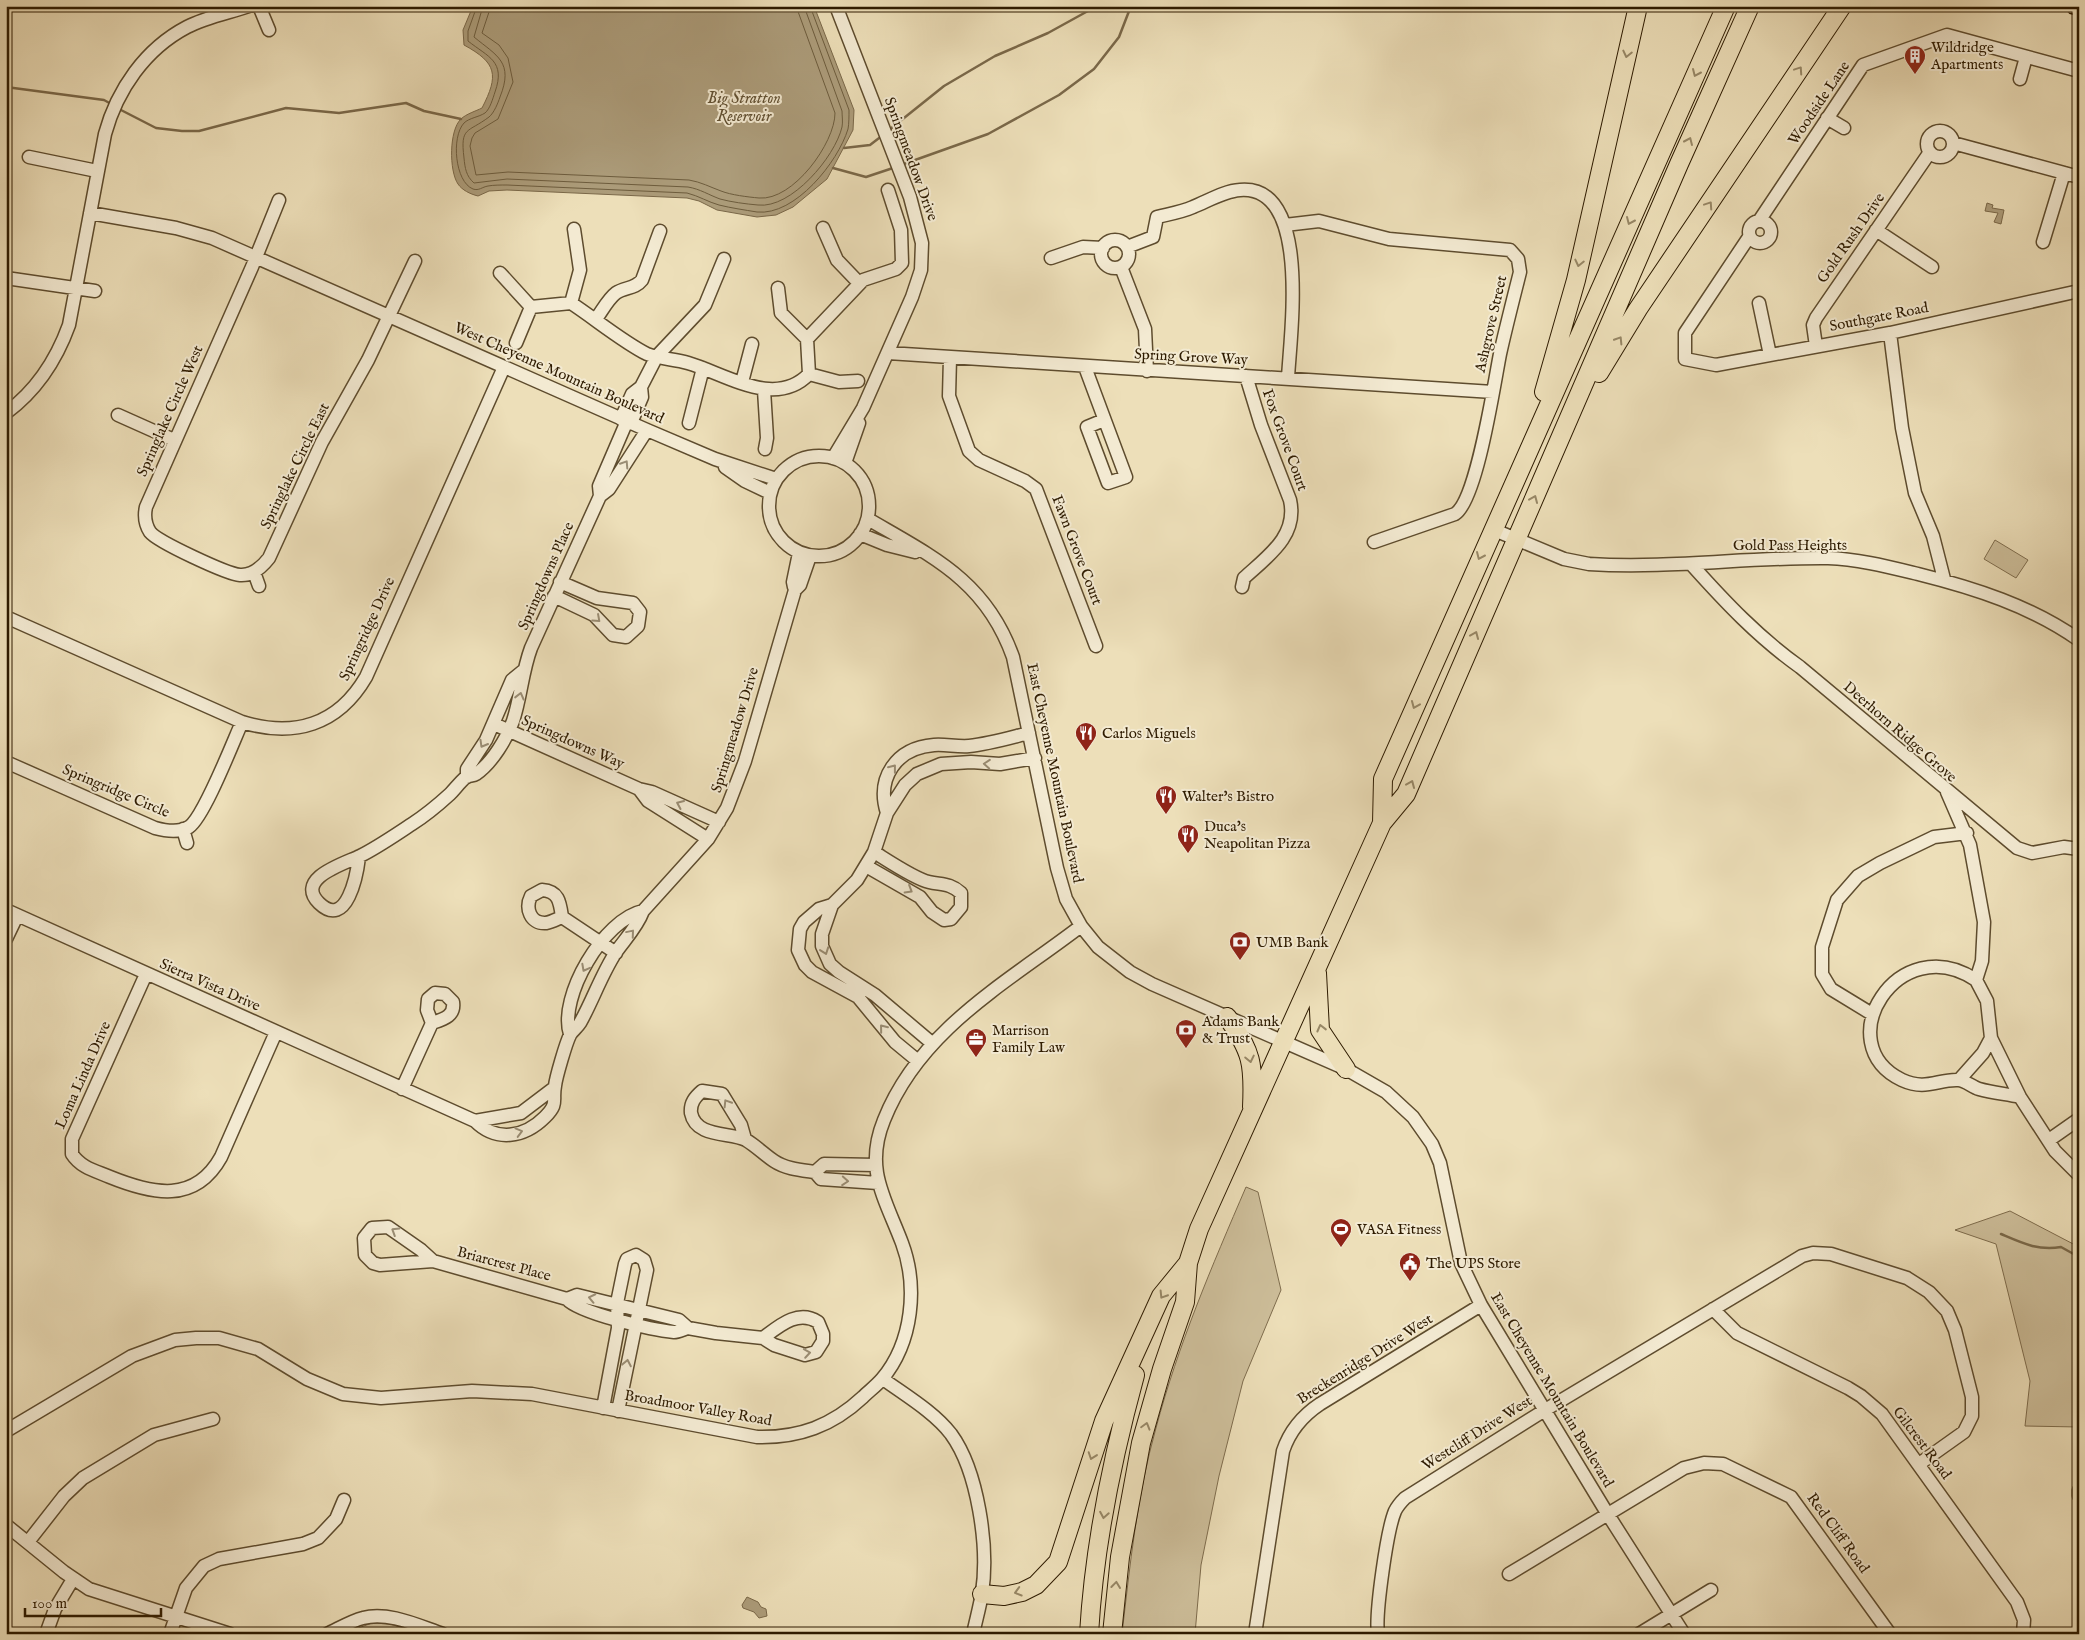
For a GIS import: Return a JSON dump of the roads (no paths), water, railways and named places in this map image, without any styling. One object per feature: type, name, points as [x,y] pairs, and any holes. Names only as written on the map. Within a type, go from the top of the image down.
[{"type":"highway","points":[[1500,511],[1546,385],[1563,327],[1638,6]]},
{"type":"highway","points":[[1382,823],[1383,779],[1492,529],[1726,6]]},
{"type":"highway","points":[[1112,1634],[1118,1566],[1141,1443],[1162,1370],[1185,1302],[1188,1263],[1199,1230],[1382,823],[1406,794],[1551,458],[1750,6]]},
{"type":"highway","points":[[1551,458],[1617,342],[1842,6]]},
{"type":"highway","points":[[1317,970],[1320,1030],[1346,1069]]},
{"type":"highway","points":[[1227,1017],[1242,1037],[1252,1061],[1252,1114]]},
{"type":"highway","points":[[982,1594],[1004,1596],[1022,1592],[1036,1585],[1058,1562],[1104,1421],[1147,1332],[1161,1296],[1188,1263]]},
{"type":"highway","points":[[1089,1634],[1097,1554],[1107,1497],[1119,1438],[1147,1332]]},
{"type":"main road","points":[[2074,6],[2079,8]]},
{"type":"street","points":[[6,413],[33,390],[55,359],[69,325],[97,170],[109,121],[123,90],[152,53],[186,28],[249,6]]},
{"type":"street","points":[[259,6],[269,30]]},
{"type":"street","name":"Springmeadow Drive","points":[[836,6],[910,197],[920,230],[920,270],[912,297],[863,408],[845,463]]},
{"type":"street","name":"Woodside Lane","points":[[1759,221],[1863,65],[1947,35],[2079,71]]},
{"type":"street","points":[[2020,79],[2026,57]]},
{"type":"street","points":[[1828,118],[1844,128]]},
{"type":"street","points":[[1945,132],[1950,136],[1953,143],[1950,152],[1943,157],[1936,156],[1930,152],[1927,142],[1934,133],[1945,132]]},
{"type":"street","points":[[1953,143],[2079,178]]},
{"type":"street","name":"Gold Rush Drive","points":[[1816,346],[1813,325],[1816,318],[1930,152]]},
{"type":"street","points":[[29,157],[97,170]]},
{"type":"street","points":[[2043,242],[2064,173]]},
{"type":"street","points":[[807,340],[859,282],[869,276],[896,269],[902,263],[901,230],[888,190]]},
{"type":"street","points":[[1127,247],[1153,237],[1157,217],[1190,208],[1238,190],[1265,195],[1278,209],[1285,225],[1293,287],[1288,378]]},
{"type":"street","points":[[256,255],[279,200]]},
{"type":"street","name":"West Cheyenne Mountain Boulevard","points":[[90,213],[188,231],[256,255],[626,421],[715,459],[776,478]]},
{"type":"street","name":"Ashgrove Street","points":[[1285,225],[1318,220],[1389,239],[1503,249],[1515,254],[1520,265],[1482,444],[1470,490],[1462,508],[1455,514],[1374,542]]},
{"type":"street","points":[[1759,221],[1769,226],[1771,230],[1770,238],[1764,243],[1758,244],[1749,237],[1749,228],[1759,221]]},
{"type":"street","points":[[823,228],[837,260],[859,282]]},
{"type":"street","points":[[571,302],[580,270],[574,229]]},
{"type":"street","points":[[1876,230],[1932,267]]},
{"type":"street","points":[[596,319],[612,296],[636,286],[642,280],[660,231]]},
{"type":"street","name":"Southgate Road","points":[[1749,237],[1685,333],[1685,359],[1716,365],[1890,333],[2079,291]]},
{"type":"street","points":[[1052,258],[1083,247],[1103,248],[1114,240],[1120,241],[1127,247],[1129,257],[1121,267],[1111,268],[1102,258],[1103,248]]},
{"type":"street","name":"Springlake Circle West","points":[[147,526],[146,506],[256,255]]},
{"type":"street","name":"Springdowns Place","points":[[600,496],[599,486],[626,421],[642,397],[641,387],[657,356],[705,305],[724,258]]},
{"type":"street","points":[[390,316],[415,261]]},
{"type":"street","points":[[1121,267],[1145,330],[1147,371]]},
{"type":"street","points":[[500,273],[531,307]]},
{"type":"street","points":[[6,278],[95,291]]},
{"type":"street","points":[[531,307],[571,302],[648,354],[703,368],[764,390],[780,389],[804,379],[809,374],[807,340],[781,313],[778,288]]},
{"type":"street","points":[[1760,303],[1770,355]]},
{"type":"street","points":[[516,343],[531,307]]},
{"type":"street","name":"Springlake Circle East","points":[[254,572],[269,558],[328,430],[366,366],[390,316]]},
{"type":"street","points":[[1890,333],[1902,428],[1915,493],[1932,536],[1944,579]]},
{"type":"street","points":[[742,382],[752,344]]},
{"type":"street","name":"Spring Grove Way","points":[[888,353],[1493,392]]},
{"type":"street","name":"Fawn Grove Court","points":[[950,358],[949,396],[969,450],[979,460],[1026,481],[1036,489],[1096,646]]},
{"type":"street","name":"Springridge Drive","points":[[6,617],[242,722],[276,729],[313,724],[344,705],[360,687],[504,367]]},
{"type":"street","points":[[1085,367],[1126,477],[1108,483],[1087,427],[1104,420]]},
{"type":"street","points":[[689,423],[703,368]]},
{"type":"street","points":[[809,374],[839,382],[858,381]]},
{"type":"street","name":"Fox Grove Court","points":[[1242,587],[1244,578],[1285,538],[1291,526],[1292,513],[1290,500],[1261,424],[1246,376]]},
{"type":"street","points":[[764,390],[767,438],[765,449]]},
{"type":"street","name":"Springmeadow Drive","points":[[833,458],[863,408]]},
{"type":"street","points":[[118,415],[174,440]]},
{"type":"street","name":"Springdowns Place","points":[[359,857],[426,815],[467,776],[476,774],[500,748],[509,731],[523,683],[523,671],[560,582],[600,496],[609,489],[647,430]]},
{"type":"street","points":[[805,458],[833,458],[845,463],[853,470],[864,486],[869,501],[868,519],[860,534],[847,548],[837,553],[804,555],[785,543],[773,528],[769,511],[770,493],[776,478],[790,465],[805,458]]},
{"type":"street","name":"West Cheyenne Mountain Boulevard","points":[[715,459],[745,481],[770,493]]},
{"type":"street","name":"East Cheyenne Mountain Boulevard","points":[[868,519],[954,571],[990,608],[999,623],[1013,657],[1062,886],[1081,926],[1098,947],[1130,972],[1346,1069],[1386,1092],[1413,1117],[1432,1144],[1447,1188],[1454,1238],[1462,1263],[1481,1305],[1607,1513],[1684,1634]]},
{"type":"street","points":[[134,530],[147,526],[161,541],[233,573],[241,575],[254,572],[259,586]]},
{"type":"street","name":"Gold Pass Heights","points":[[1492,529],[1564,559],[1589,564],[1691,564],[1830,558],[1892,568],[1944,579],[2002,599],[2052,623],[2079,640]]},
{"type":"street","name":"East Cheyenne Mountain Boulevard","points":[[860,534],[887,545],[925,554]]},
{"type":"street","name":"Springmeadow Drive","points":[[402,1089],[475,1121],[485,1131],[500,1134],[514,1134],[529,1129],[552,1109],[556,1099],[554,1088],[570,1034],[579,1025],[596,987],[616,953],[639,923],[643,911],[708,839],[733,795],[746,761],[795,590],[793,582],[804,555]]},
{"type":"street","name":"Deerhorn Ridge Grove","points":[[1691,564],[1734,611],[1772,648],[1800,668],[1947,792],[1966,833],[1984,922],[1982,961],[1976,980]]},
{"type":"street","points":[[554,596],[594,615],[613,635],[626,637],[638,626],[640,612],[633,603],[597,598],[560,582]]},
{"type":"street","name":"Springdowns Place","points":[[467,776],[467,769],[494,724],[512,680],[523,671]]},
{"type":"street","name":"Springridge Circle","points":[[6,762],[155,828],[170,831],[183,829],[195,821],[201,811],[242,722]]},
{"type":"street","name":"Springdowns Way","points":[[494,724],[638,789],[652,792],[719,822]]},
{"type":"street","points":[[887,813],[883,800],[883,788],[886,777],[897,761],[914,750],[934,745],[985,744],[1029,733]]},
{"type":"street","points":[[956,746],[958,762]]},
{"type":"street","points":[[933,1044],[875,995],[812,972],[800,958],[797,940],[804,922],[819,909],[832,905],[850,888],[866,866],[874,852],[887,813],[906,785],[917,774],[940,764],[958,762],[1000,764],[1035,758]]},
{"type":"street","name":"Springdowns Way","points":[[638,789],[648,801],[708,839]]},
{"type":"street","points":[[1947,792],[2017,848],[2032,853],[2064,847],[2079,849]]},
{"type":"street","points":[[183,829],[187,843]]},
{"type":"street","points":[[1872,1014],[1831,989],[1822,974],[1822,947],[1837,900],[1858,876],[1880,862],[1934,837],[1966,833]]},
{"type":"street","points":[[866,866],[920,897],[932,912],[944,920],[951,919],[961,907],[961,893],[949,884],[928,882],[874,852]]},
{"type":"street","points":[[832,905],[822,934],[822,946],[830,964],[895,1042],[918,1061]]},
{"type":"street","name":"Springmeadow Drive","points":[[570,1034],[566,1022],[571,999],[586,965],[600,943],[631,914],[643,911]]},
{"type":"street","points":[[6,939],[12,913]]},
{"type":"street","name":"Sierra Vista Drive","points":[[12,913],[402,1089]]},
{"type":"street","points":[[562,917],[616,953]]},
{"type":"street","name":"Broadmoor Valley Road","points":[[6,1431],[132,1356],[175,1340],[196,1338],[219,1338],[258,1348],[324,1388],[361,1397],[496,1391],[532,1394],[757,1437],[793,1436],[824,1426],[836,1419],[882,1378],[900,1348],[906,1330],[910,1287],[909,1268],[901,1242],[882,1199],[876,1165],[878,1144],[884,1121],[895,1097],[918,1061],[953,1023],[991,991],[1081,926]]},
{"type":"street","points":[[2020,1097],[1977,1089],[1959,1080],[1921,1085],[1902,1080],[1890,1073],[1881,1064],[1872,1044],[1872,1014],[1877,1003],[1895,982],[1916,969],[1942,966],[1955,969],[1976,980],[1987,1000],[1991,1038],[2020,1097],[2055,1151],[2079,1175]]},
{"type":"street","name":"Loma Linda Drive","points":[[146,974],[72,1139],[72,1154],[85,1167],[148,1191],[180,1189],[200,1180],[210,1172],[221,1157],[276,1032]]},
{"type":"street","points":[[402,1089],[432,1023]]},
{"type":"street","points":[[1959,1080],[1983,1052],[1991,1038]]},
{"type":"street","points":[[475,1121],[521,1113],[554,1088]]},
{"type":"street","points":[[745,1140],[741,1125],[722,1094],[702,1091],[694,1098],[691,1109],[695,1123],[704,1130],[745,1140],[776,1163],[797,1170],[815,1172],[821,1179],[878,1183]]},
{"type":"street","points":[[2048,1140],[2079,1119]]},
{"type":"street","points":[[815,1172],[824,1164],[876,1165]]},
{"type":"street","name":"Briarcrest Place","points":[[433,1261],[421,1250],[388,1227],[372,1228],[362,1244],[365,1256],[373,1263],[388,1265],[433,1261],[568,1298],[578,1295],[639,1309],[678,1320],[688,1328]]},
{"type":"street","name":"Westcliff Drive West","points":[[1378,1634],[1378,1610],[1392,1522],[1398,1505],[1413,1491],[1792,1261],[1813,1253],[1831,1254],[1907,1278],[1939,1301],[1952,1321],[1973,1406],[1969,1425],[1964,1432],[1919,1464]]},
{"type":"street","points":[[603,1408],[618,1328],[617,1304],[624,1264],[628,1259],[636,1255],[644,1260],[647,1265],[618,1411]]},
{"type":"street","name":"Briarcrest Place","points":[[568,1298],[573,1306],[635,1324],[675,1332],[688,1328],[763,1338]]},
{"type":"street","name":"Breckenridge Drive West","points":[[1255,1634],[1283,1452],[1291,1433],[1307,1413],[1320,1404],[1481,1305]]},
{"type":"street","name":"Gilcrest Road","points":[[1713,1309],[1736,1333],[1861,1396],[1892,1426],[2017,1602],[2024,1620],[2022,1634]]},
{"type":"street","points":[[882,1378],[933,1417],[950,1433],[962,1453],[972,1476],[980,1522],[984,1573],[982,1594],[973,1634]]},
{"type":"street","points":[[28,1542],[64,1496],[83,1478],[154,1435],[213,1419]]},
{"type":"street","name":"Red Cliff Road","points":[[1509,1574],[1607,1513],[1693,1464],[1714,1463],[1734,1468],[1783,1492],[1798,1504],[1890,1634]]},
{"type":"street","points":[[2079,1490],[2079,1496]]},
{"type":"street","points":[[170,1634],[186,1588],[204,1566],[219,1559],[302,1544],[318,1538],[336,1519],[344,1500]]},
{"type":"street","points":[[6,1525],[73,1579],[98,1592],[230,1634]]},
{"type":"street","points":[[46,1634],[55,1609],[73,1579]]},
{"type":"street","points":[[1638,1634],[1711,1590]]},
{"type":"street","points":[[327,1634],[362,1618],[374,1616],[392,1618],[442,1634]]},
{"type":"water","name":"Big Stratton Reservoir","points":[[473,6],[814,6],[854,110],[853,130],[827,179],[793,207],[776,215],[757,217],[717,210],[699,201],[687,198],[507,190],[489,191],[478,196],[464,190],[458,184],[452,161],[452,141],[457,124],[461,119],[482,108],[491,87],[492,71],[489,64],[464,45],[463,30]]},
{"type":"water","points":[[1987,203],[1993,205],[1992,208],[2004,210],[2001,224],[1994,222],[1998,213],[1985,211]]},
{"type":"water","points":[[747,1597],[758,1602],[761,1607],[766,1609],[767,1616],[759,1618],[754,1612],[743,1608],[742,1605]]},
{"type":"waterway","points":[[889,130],[944,86],[995,56],[1048,33],[1097,6]]},
{"type":"waterway","points":[[901,165],[988,134],[1059,95],[1094,69],[1119,37],[1131,6]]},
{"type":"waterway","points":[[6,87],[104,100],[113,105]]},
{"type":"waterway","points":[[119,109],[156,128],[182,131],[199,131],[286,108],[339,113],[406,103],[424,111],[461,119]]},
{"type":"waterway","points":[[844,148],[870,145],[883,135]]},
{"type":"waterway","points":[[833,168],[866,177],[893,168]]},
{"type":"waterway","points":[[2001,1234],[2037,1247],[2061,1247],[2079,1257]]},
{"type":"place","name":"Wildridge Apartments","points":[[1915,75]]},
{"type":"place","name":"Carlos Miguels","points":[[1086,752]]},
{"type":"place","name":"Walter's Bistro","points":[[1166,815]]},
{"type":"place","name":"Duca's Neapolitan Pizza","points":[[1188,854]]},
{"type":"place","name":"UMB Bank","points":[[1240,961]]},
{"type":"place","name":"Adams Bank & Trust","points":[[1186,1049]]},
{"type":"place","name":"Marrison Family Law","points":[[976,1058]]},
{"type":"place","name":"VASA Fitness","points":[[1341,1248]]},
{"type":"place","name":"The UPS Store","points":[[1410,1282]]}]
